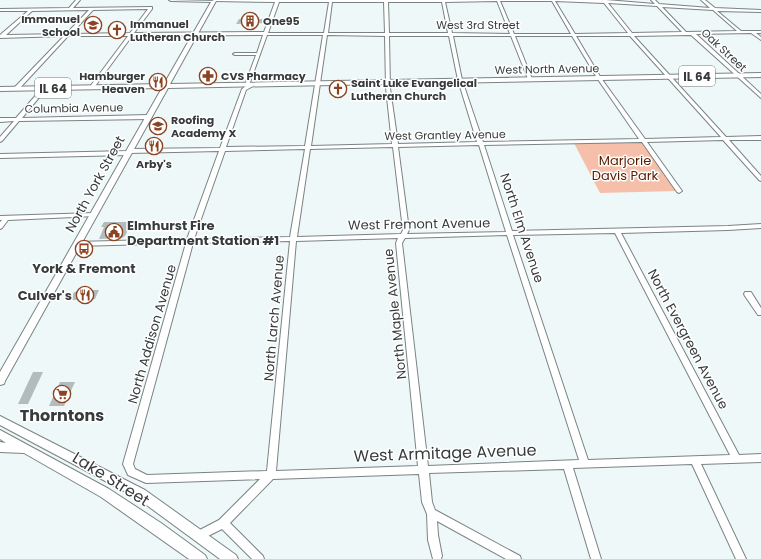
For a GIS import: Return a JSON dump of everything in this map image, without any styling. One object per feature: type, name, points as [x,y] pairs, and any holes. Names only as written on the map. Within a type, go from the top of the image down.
[{"type":"main road","points":[[171,0],[213,2]]},
{"type":"main road","name":"North York Street","points":[[0,382],[213,2]]},
{"type":"main road","name":"West North Avenue","points":[[166,86],[248,86],[318,83],[388,85],[460,80],[761,75]]},
{"type":"main road","name":"IL 64","points":[[0,89],[166,86]]},
{"type":"main road","name":"Lake Street","points":[[0,420],[141,494],[231,559]]},
{"type":"main road","name":"Lake Street","points":[[0,434],[31,450],[105,493],[200,559]]},
{"type":"main road","points":[[0,447],[31,450]]},
{"type":"street","points":[[70,9],[78,0]]},
{"type":"street","points":[[213,2],[331,0],[553,0],[604,1],[714,10],[761,11]]},
{"type":"street","name":"North Larch Avenue","points":[[271,474],[293,239],[331,0]]},
{"type":"street","name":"North Maple Avenue","points":[[386,0],[388,85],[406,230],[399,243],[427,502],[432,513],[432,527],[437,556]]},
{"type":"street","name":"North Elm Avenue","points":[[443,0],[460,80],[584,463]]},
{"type":"street","points":[[499,0],[530,79]]},
{"type":"street","points":[[553,0],[599,78],[679,191]]},
{"type":"street","name":"Oak Street","points":[[653,0],[685,33]]},
{"type":"street","points":[[703,0],[740,32]]},
{"type":"street","name":"North Addison Avenue","points":[[131,472],[128,464],[190,242],[222,150],[248,86],[257,54],[276,1]]},
{"type":"street","points":[[604,1],[668,76],[761,179]]},
{"type":"street","points":[[16,89],[93,8]]},
{"type":"street","points":[[0,10],[150,8],[91,88]]},
{"type":"street","points":[[0,37],[32,9]]},
{"type":"street","points":[[752,32],[761,39]]},
{"type":"street","name":"West 3rd Street","points":[[0,37],[195,33],[631,34],[761,32]]},
{"type":"street","name":"Oak Street","points":[[692,33],[761,97]]},
{"type":"street","points":[[235,54],[257,54]]},
{"type":"street","points":[[0,140],[45,88]]},
{"type":"street","name":"Columbia Avenue","points":[[0,120],[149,117]]},
{"type":"street","name":"West Grantley Avenue","points":[[0,156],[761,138]]},
{"type":"street","points":[[0,218],[94,215]]},
{"type":"street","points":[[0,227],[7,217]]},
{"type":"street","name":"West Fremont Avenue","points":[[77,244],[510,234],[761,226]]},
{"type":"street","name":"North Evergreen Avenue","points":[[618,231],[736,459]]},
{"type":"street","points":[[748,294],[761,313]]},
{"type":"street","name":"West Armitage Avenue","points":[[131,472],[146,479],[424,468],[761,458]]},
{"type":"street","points":[[695,460],[741,559]]},
{"type":"street","points":[[567,464],[596,559]]},
{"type":"street","points":[[198,536],[223,523],[271,474]]},
{"type":"street","points":[[432,513],[516,559]]},
{"type":"street","points":[[223,523],[259,559]]},
{"type":"green space","name":"Marjorie Davis Park","points":[[642,142],[676,191],[600,193],[574,143]]},
{"type":"building","name":"One95","points":[[239,19],[267,19],[266,23],[236,24]]},
{"type":"building","name":"Elmhurst Fire Department Station #1","points":[[104,222],[132,222],[125,236],[122,238],[99,239],[104,227],[101,227]]},
{"type":"building","name":"Culver's","points":[[85,290],[99,290],[95,299],[71,300],[74,292],[85,292]]},
{"type":"building","name":"Thorntons","points":[[33,372],[43,372],[28,404],[18,404]]},
{"type":"building","name":"Thorntons","points":[[60,382],[75,382],[64,406],[49,406]]},
{"type":"place","name":"One95","points":[[250,21]]},
{"type":"place","name":"Immanuel School","points":[[93,25]]},
{"type":"place","name":"Immanuel Lutheran Church","points":[[117,30]]},
{"type":"place","name":"CVS Pharmacy","points":[[208,76]]},
{"type":"place","name":"Hamburger Heaven","points":[[158,82]]},
{"type":"place","name":"Saint Luke Evangelical Lutheran Church","points":[[338,89]]},
{"type":"place","name":"Roofing Academy X","points":[[158,126]]},
{"type":"place","name":"Arby's","points":[[154,146]]},
{"type":"place","name":"Elmhurst Fire Department Station #1","points":[[114,232]]},
{"type":"place","name":"York & Fremont","points":[[84,249]]},
{"type":"place","name":"Culver's","points":[[85,295]]},
{"type":"place","name":"Thorntons","points":[[62,394]]}]
